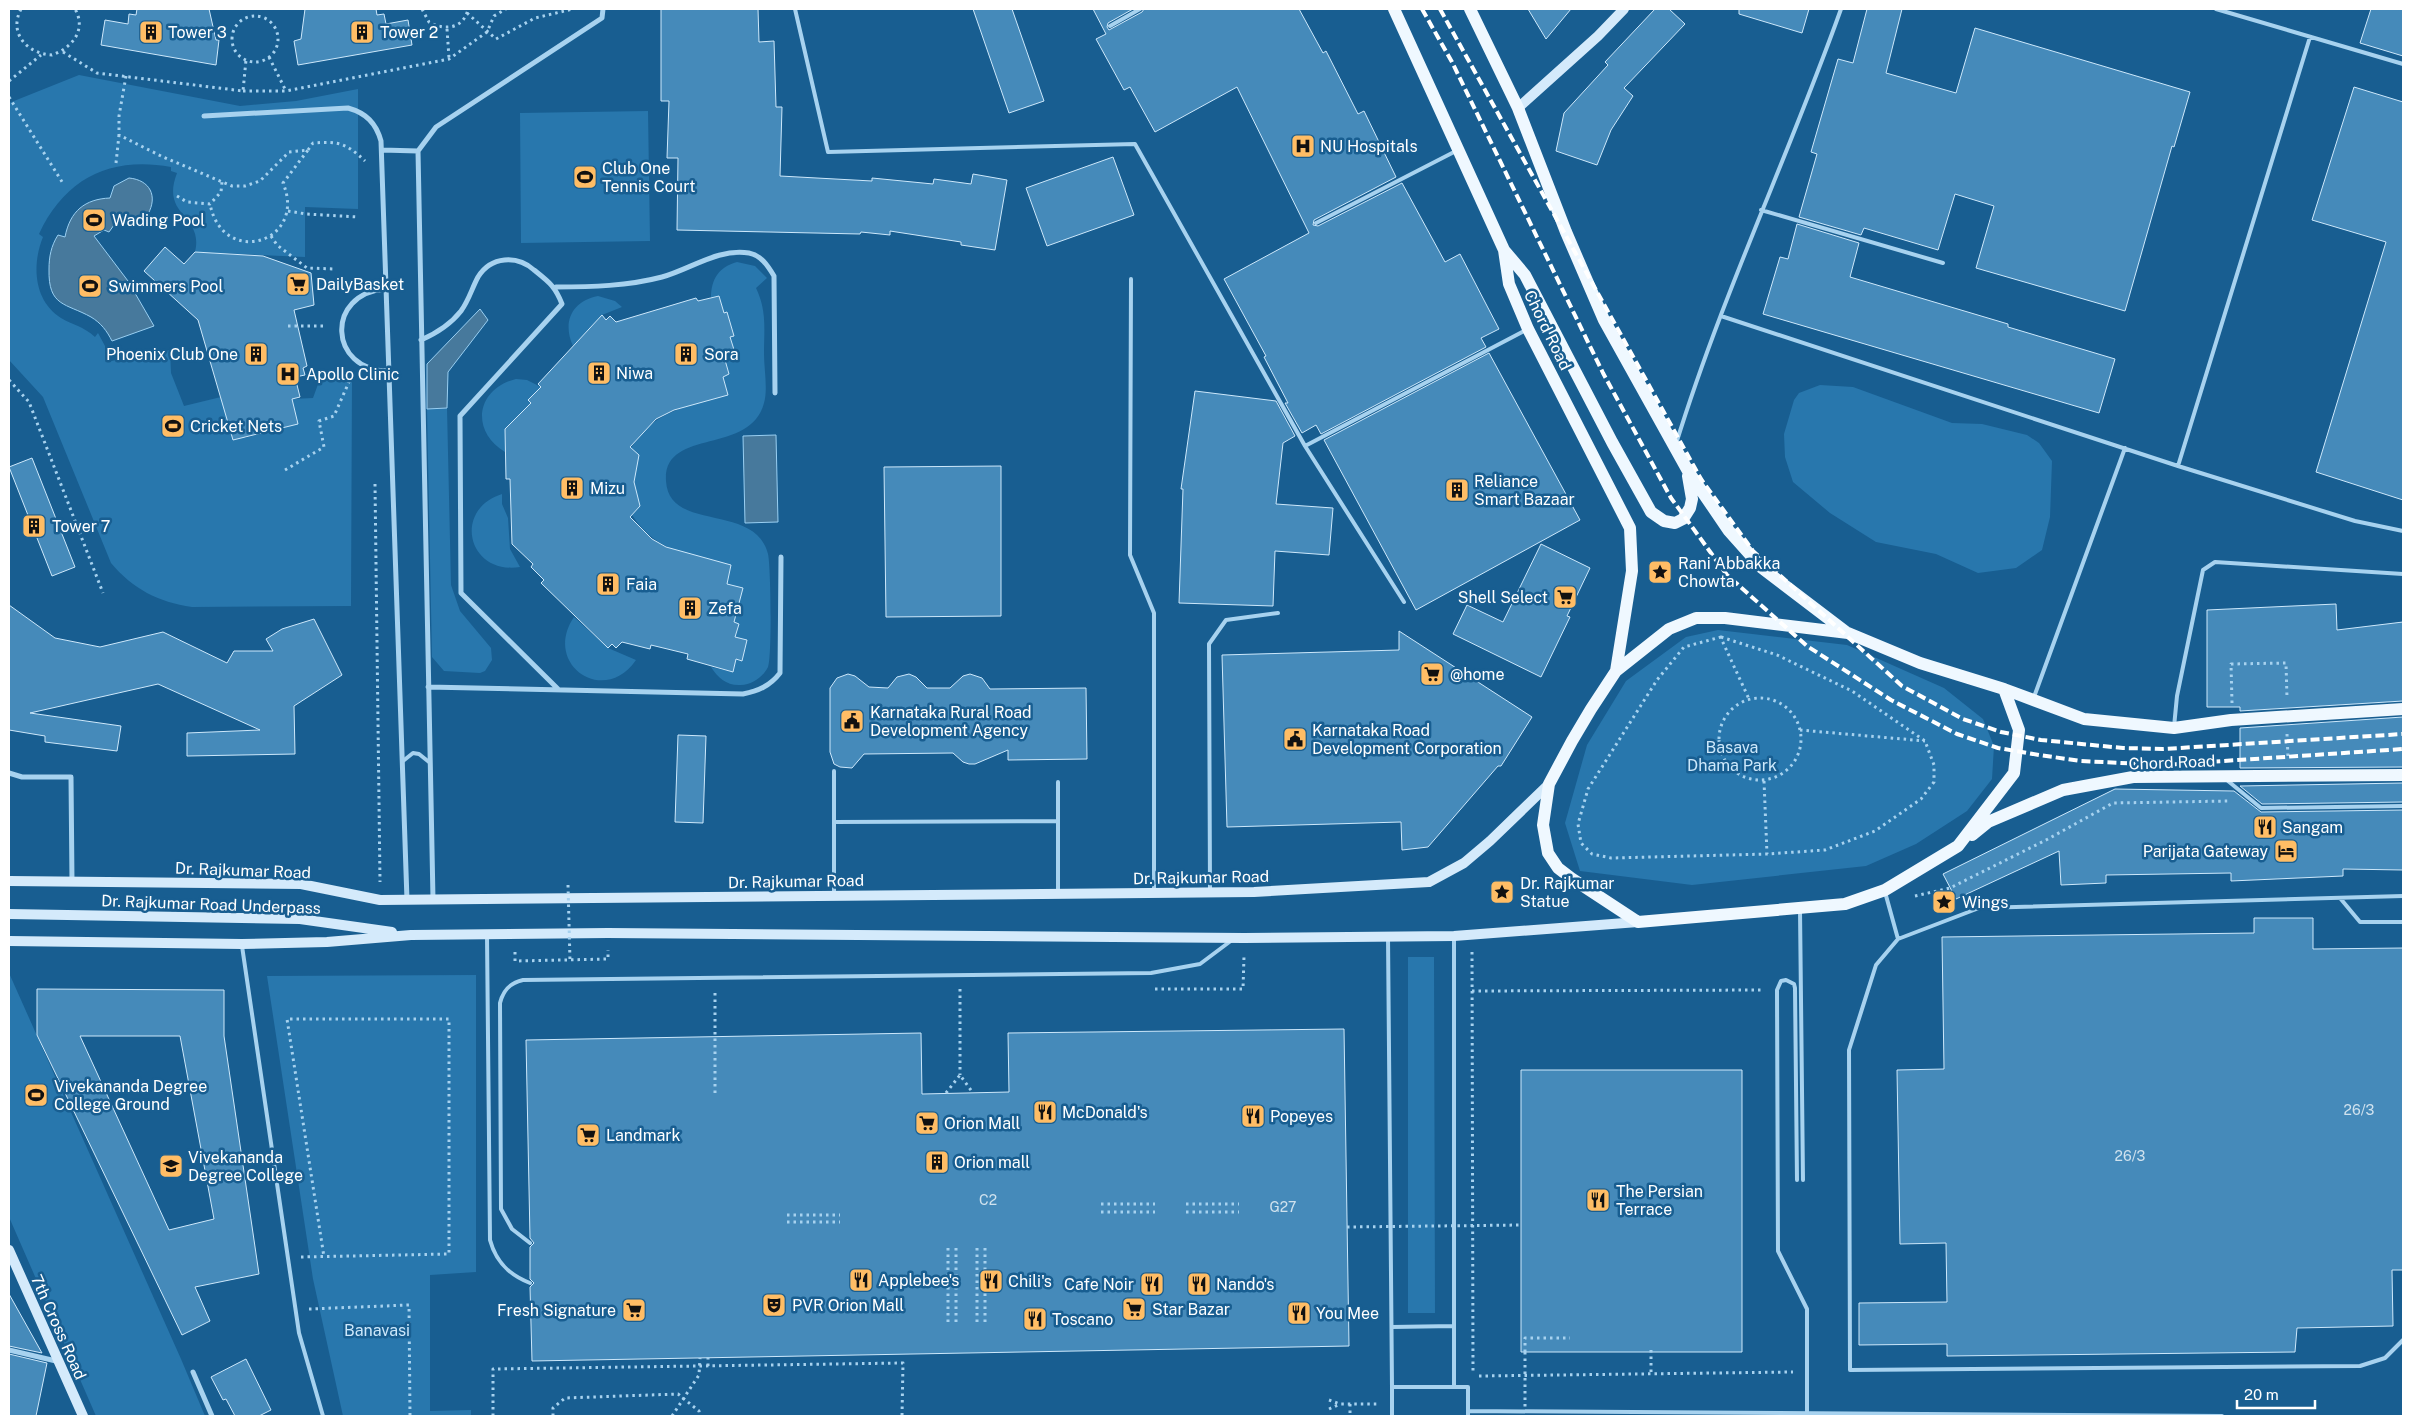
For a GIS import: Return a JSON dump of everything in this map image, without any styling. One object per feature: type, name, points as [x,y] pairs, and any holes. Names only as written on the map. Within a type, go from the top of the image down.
[{"type":"main road","name":"Chord Road","points":[[1394,9],[1504,250],[1509,284],[1528,329],[1630,528],[1632,571],[1616,671]]},
{"type":"main road","points":[[1470,9],[1518,108],[1566,232],[1604,320],[1688,471],[1729,531],[1762,568],[1848,633],[1920,663],[2004,689],[2084,719],[2174,728],[2231,720],[2403,709]]},
{"type":"main road","points":[[1518,108],[1598,36],[1624,9]]},
{"type":"main road","points":[[1504,250],[1525,275],[1651,512],[1664,522],[1675,523],[1683,518],[1690,508],[1692,499],[1688,471]]},
{"type":"main road","points":[[1638,922],[1558,868],[1548,853],[1543,825],[1549,784],[1572,741],[1616,671],[1669,630],[1696,618],[1743,620],[1848,633]]},
{"type":"main road","points":[[9,941],[242,944],[328,942],[411,935],[608,933],[1234,938],[1454,936],[1845,904],[1885,890],[1958,846],[2014,773],[2019,730],[2004,689]]},
{"type":"main road","name":"Chord Road","points":[[1958,846],[1988,822],[2063,790],[2133,777],[2403,775]]},
{"type":"main road","name":"Dr. Rajkumar Road","points":[[9,881],[301,884],[380,900],[1210,892],[1429,882],[1464,863],[1490,841],[1549,784]]},
{"type":"main road","name":"Dr. Rajkumar Road Underpass","points":[[9,914],[300,919],[411,935]]},
{"type":"main road","name":"7th Cross Road","points":[[10,1254],[82,1416]]},
{"type":"street","points":[[433,899],[418,151],[436,126],[602,18],[603,9]]},
{"type":"street","points":[[204,116],[348,108],[358,111],[373,123],[378,132],[382,150],[407,900]]},
{"type":"street","points":[[382,150],[418,151]]},
{"type":"street","points":[[556,287],[618,284],[663,277],[696,263],[732,253],[751,253],[760,258],[774,276],[775,393]]},
{"type":"street","points":[[421,340],[444,328],[454,319],[469,299],[478,277],[495,262],[505,259],[525,262],[556,287],[562,304],[460,416],[461,594],[558,689]]},
{"type":"street","points":[[386,289],[363,294],[353,301],[346,310],[342,322],[342,334],[349,355],[357,363],[367,369],[389,371]]},
{"type":"street","points":[[428,687],[743,694],[756,692],[768,685],[780,674],[781,557]]},
{"type":"street","points":[[9,773],[22,777],[71,777],[72,882]]},
{"type":"street","points":[[9,1350],[56,1361]]},
{"type":"street","points":[[192,1372],[212,1416]]},
{"type":"lane","points":[[794,9],[828,152],[1135,144],[1305,446],[1404,602]]},
{"type":"lane","points":[[1110,26],[1140,9]]},
{"type":"lane","points":[[1674,447],[1761,210],[1823,60],[1841,9]]},
{"type":"lane","points":[[2216,9],[2403,64]]},
{"type":"lane","points":[[2178,466],[2310,36]]},
{"type":"lane","points":[[1316,223],[1458,150]]},
{"type":"lane","points":[[1761,210],[1943,264]]},
{"type":"lane","points":[[1131,279],[1130,554],[1154,613],[1154,892]]},
{"type":"lane","points":[[1721,316],[2178,466],[2355,521],[2403,531]]},
{"type":"lane","points":[[1305,446],[1528,329]]},
{"type":"lane","points":[[2033,699],[2125,448]]},
{"type":"lane","points":[[2174,728],[2177,696],[2203,570],[2215,562],[2403,574]]},
{"type":"lane","points":[[1210,892],[1209,644],[1226,620],[1278,613]]},
{"type":"lane","points":[[401,763],[406,757],[413,754],[419,754],[429,762]]},
{"type":"lane","points":[[834,771],[834,895]]},
{"type":"lane","points":[[2223,776],[2261,808],[2403,806]]},
{"type":"lane","points":[[1058,782],[1058,894]]},
{"type":"lane","points":[[834,822],[1058,821]]},
{"type":"lane","points":[[1885,890],[1898,938]]},
{"type":"lane","points":[[2403,896],[1979,908],[1898,938],[1876,964],[1849,1050],[1850,1370],[2360,1366],[2385,1358],[2403,1340]]},
{"type":"lane","points":[[2340,898],[2360,922],[2403,922]]},
{"type":"lane","points":[[1800,908],[1803,1180]]},
{"type":"lane","points":[[487,935],[490,1240],[493,1250],[504,1267],[512,1274],[530,1283]]},
{"type":"lane","points":[[1388,936],[1392,1416]]},
{"type":"lane","points":[[1454,936],[1454,1387]]},
{"type":"lane","points":[[530,1243],[512,1229],[501,1210],[500,1004],[508,986],[523,980],[1151,973],[1200,964],[1234,938]]},
{"type":"lane","points":[[242,944],[299,1333],[323,1416]]},
{"type":"lane","points":[[1797,1180],[1795,988],[1794,984],[1786,980],[1781,981],[1776,990],[1778,1250],[1807,1309],[1807,1414]]},
{"type":"lane","points":[[1392,1327],[1454,1326]]},
{"type":"lane","points":[[1392,1387],[1468,1387],[1468,1416]]},
{"type":"lane","points":[[1468,1410],[2222,1416]]},
{"type":"path","points":[[21,9],[17,21],[18,33],[23,43],[31,50],[41,54],[52,55],[63,52],[72,45],[77,35],[79,24],[75,9]]},
{"type":"path","points":[[422,9],[429,22],[447,28],[456,26],[468,11],[496,39],[535,18],[573,9]]},
{"type":"path","points":[[63,52],[97,72],[243,91],[286,91],[449,59],[487,32],[494,16],[506,9]]},
{"type":"path","points":[[251,16],[260,16],[274,26],[278,43],[269,57],[254,62],[246,60],[238,54],[233,46],[232,36],[242,20],[251,16]]},
{"type":"path","points":[[447,28],[449,59]]},
{"type":"path","points":[[9,81],[41,54]]},
{"type":"path","points":[[269,57],[286,91]]},
{"type":"path","points":[[243,91],[246,60]]},
{"type":"path","points":[[116,163],[120,135],[119,116],[126,76]]},
{"type":"path","points":[[9,97],[64,185]]},
{"type":"path","points":[[120,135],[163,157],[232,186],[246,186],[260,181],[289,152],[308,150]]},
{"type":"path","points":[[210,204],[212,217],[218,228],[227,236],[250,242],[262,240],[271,236],[281,226],[288,211],[288,193],[284,183],[313,143],[336,142],[351,148],[366,161],[367,170]]},
{"type":"path","points":[[210,204],[221,192],[222,182]]},
{"type":"path","points":[[177,196],[187,202],[210,204]]},
{"type":"path","points":[[288,211],[359,217]]},
{"type":"path","points":[[271,236],[277,245],[306,268],[334,269]]},
{"type":"path","points":[[288,326],[313,326]]},
{"type":"path","points":[[285,470],[324,447],[319,420],[334,416],[357,363]]},
{"type":"path","points":[[9,380],[29,402],[103,594]]},
{"type":"path","points":[[375,479],[380,900]]},
{"type":"path","points":[[1712,618],[1749,699]]},
{"type":"path","points":[[1721,637],[1776,655],[1852,691],[1925,741],[1934,765],[1934,782],[1921,799],[1875,831],[1825,850],[1767,854],[1611,858],[1592,854],[1580,843],[1578,824],[1588,790],[1656,680],[1684,647],[1721,637]]},
{"type":"path","points":[[2231,720],[2231,664],[2283,663]]},
{"type":"path","points":[[1749,699],[1775,700],[1786,707],[1795,717],[1800,730],[1801,745],[1797,758],[1788,769],[1777,777],[1764,781],[1750,779],[1737,774],[1727,764],[1721,752],[1719,738],[1721,725],[1737,705],[1749,699]]},
{"type":"path","points":[[1800,730],[1925,741]]},
{"type":"path","points":[[1764,781],[1767,854]]},
{"type":"path","points":[[1888,902],[1950,888],[2048,839]]},
{"type":"path","points":[[568,885],[570,961]]},
{"type":"path","points":[[1472,935],[1473,1376],[1807,1372]]},
{"type":"path","points":[[515,961],[608,960]]},
{"type":"path","points":[[960,976],[960,1076],[973,1093]]},
{"type":"path","points":[[715,978],[715,1097]]},
{"type":"path","points":[[1472,991],[1776,990]]},
{"type":"path","points":[[288,1258],[449,1254],[449,1019],[287,1018],[324,1257]]},
{"type":"path","points":[[946,1093],[960,1076]]},
{"type":"path","points":[[1101,1204],[1155,1204]]},
{"type":"path","points":[[1186,1204],[1239,1204]]},
{"type":"path","points":[[1101,1212],[1155,1212]]},
{"type":"path","points":[[1186,1212],[1239,1212]]},
{"type":"path","points":[[787,1214],[840,1214]]},
{"type":"path","points":[[787,1222],[840,1222]]},
{"type":"path","points":[[1347,1227],[1521,1225]]},
{"type":"path","points":[[948,1248],[948,1326]]},
{"type":"path","points":[[956,1248],[956,1326]]},
{"type":"path","points":[[977,1248],[977,1326]]},
{"type":"path","points":[[985,1248],[985,1326]]},
{"type":"path","points":[[296,1309],[409,1305],[410,1416]]},
{"type":"path","points":[[1525,1416],[1525,1338],[1570,1338]]},
{"type":"path","points":[[1651,1350],[1651,1374]]},
{"type":"path","points":[[708,1357],[708,1366]]},
{"type":"path","points":[[672,1416],[700,1375],[700,1358]]},
{"type":"path","points":[[494,1416],[493,1369],[903,1363],[902,1416]]},
{"type":"path","points":[[552,1416],[552,1408],[565,1398],[678,1394],[700,1411],[700,1416]]},
{"type":"path","points":[[1328,1400],[1340,1404],[1392,1404]]},
{"type":"path","points":[[1328,1409],[1340,1404]]},
{"type":"path","points":[[1350,1404],[1350,1416]]},
{"type":"green space","points":[[79,75],[240,106],[296,101],[358,89],[358,209],[305,207],[305,257],[195,252],[196,240],[194,230],[174,199],[173,187],[177,173],[171,171],[171,167],[149,164],[129,165],[92,175],[76,185],[62,198],[39,234],[43,237],[39,247],[36,270],[40,292],[45,302],[61,318],[91,333],[95,337],[98,333],[105,346],[106,362],[170,350],[171,373],[184,406],[221,397],[245,438],[297,424],[292,399],[313,398],[321,376],[352,377],[351,606],[192,607],[180,605],[157,598],[137,587],[111,563],[43,397],[9,360],[9,103]]},
{"type":"green space","name":"Club One Tennis Court","points":[[648,111],[650,241],[521,243],[520,113]]},
{"type":"green space","points":[[737,262],[755,266],[767,278],[756,288],[762,304],[764,320],[766,385],[764,403],[756,419],[742,430],[678,453],[669,464],[666,481],[671,497],[681,507],[747,528],[760,538],[768,554],[771,612],[768,667],[757,680],[741,685],[731,684],[723,680],[711,667],[733,672],[736,659],[742,661],[747,640],[735,637],[739,624],[734,622],[742,588],[727,584],[731,565],[688,555],[664,545],[642,528],[632,515],[640,506],[635,494],[631,448],[640,435],[661,417],[673,411],[728,395],[723,377],[729,374],[725,360],[736,356],[730,337],[734,336],[727,312],[724,313],[719,296],[711,298],[711,291],[717,275],[725,267]]},
{"type":"green space","points":[[598,296],[615,301],[622,307],[602,315],[573,346],[569,329],[569,321],[572,314],[582,303]]},
{"type":"green space","points":[[516,379],[527,380],[541,387],[528,400],[531,403],[505,432],[505,452],[486,433],[482,411],[492,392],[503,384]]},
{"type":"green space","points":[[1820,385],[1853,387],[1952,423],[1982,424],[2027,435],[2039,443],[2052,461],[2050,517],[2042,550],[2016,568],[1978,573],[1936,554],[1876,542],[1830,513],[1793,482],[1785,457],[1784,434],[1794,400],[1799,393]]},
{"type":"green space","points":[[447,408],[451,585],[460,611],[491,648],[492,660],[485,671],[480,673],[444,671],[432,657],[427,409]]},
{"type":"green space","points":[[502,494],[502,504],[508,518],[510,549],[520,567],[502,567],[488,561],[478,552],[473,540],[472,526],[476,513],[486,502]]},
{"type":"green space","points":[[574,617],[608,648],[636,660],[623,674],[608,680],[594,679],[581,674],[571,664],[566,650],[566,634]]},
{"type":"green space","name":"Basava Dhama Park","points":[[1718,630],[1847,645],[1944,688],[1983,719],[1994,746],[1992,779],[1967,811],[1916,844],[1866,866],[1692,885],[1580,871],[1565,823],[1587,745],[1626,681],[1686,637]]},
{"type":"green space","points":[[1408,957],[1434,957],[1435,1313],[1408,1313]]},
{"type":"green space","name":"Vivekananda Degree College Ground","points":[[9,973],[205,1416],[96,1416],[9,1217]]},
{"type":"green space","name":"Banavasi","points":[[476,975],[476,1272],[430,1275],[430,1411],[471,1410],[471,1416],[343,1416],[313,1279],[267,976]]},
{"type":"shaded area","name":"Swimmers Pool","points":[[129,178],[142,182],[150,190],[152,201],[148,214],[134,222],[119,218],[109,232],[104,230],[94,236],[128,281],[154,326],[112,341],[95,319],[66,306],[55,297],[49,281],[49,260],[52,247],[58,235],[65,237],[67,228],[75,213],[93,201],[110,198],[114,186]]},
{"type":"shaded area","points":[[480,309],[488,320],[448,372],[447,408],[427,409],[427,364]]},
{"type":"shaded area","points":[[776,435],[778,522],[745,523],[743,436]]},
{"type":"building","name":"Tower 3","points":[[137,9],[209,9],[216,40],[219,40],[216,65],[101,45],[105,20],[128,24],[129,14],[136,15]]},
{"type":"building","name":"Tower 2","points":[[305,9],[376,9],[377,15],[384,14],[386,24],[408,20],[412,45],[298,65],[294,41],[301,39]]},
{"type":"building","points":[[661,9],[758,9],[759,42],[774,41],[776,107],[782,107],[780,176],[872,181],[872,178],[933,184],[934,179],[971,184],[973,174],[1007,180],[995,250],[961,245],[961,242],[890,231],[890,235],[861,232],[860,234],[677,230],[678,158],[667,158],[669,101],[661,101]]},
{"type":"building","points":[[973,9],[1012,9],[1044,101],[1009,113]]},
{"type":"building","points":[[1093,9],[1133,9],[1108,23],[1107,27],[1109,30],[1142,12],[1144,9],[1299,9],[1323,53],[1326,51],[1358,114],[1364,111],[1396,177],[1314,220],[1313,225],[1318,226],[1402,183],[1445,262],[1460,254],[1499,329],[1481,338],[1486,347],[1321,434],[1316,425],[1302,433],[1285,403],[1288,403],[1264,357],[1266,356],[1224,279],[1309,233],[1237,87],[1155,132],[1130,87],[1124,90],[1096,39],[1106,34]]},
{"type":"building","points":[[1528,9],[1571,9],[1546,39]]},
{"type":"building","points":[[1655,9],[1669,9],[1685,24],[1624,88],[1633,96],[1611,130],[1597,165],[1556,151],[1564,113],[1608,65],[1605,62]]},
{"type":"building","points":[[1739,9],[1809,9],[1802,33],[1739,14]]},
{"type":"building","points":[[1867,9],[1902,9],[1886,73],[1956,93],[1975,28],[2190,92],[2174,147],[2172,146],[2125,311],[1976,268],[1994,206],[1955,194],[1938,250],[1864,228],[1861,235],[1799,217],[1817,154],[1811,152],[1838,59],[1853,63]]},
{"type":"building","points":[[2371,9],[2403,9],[2403,56],[2360,43]]},
{"type":"building","points":[[2354,87],[2403,102],[2403,500],[2316,472],[2386,242],[2312,220]]},
{"type":"building","points":[[1113,157],[1134,215],[1047,246],[1026,188]]},
{"type":"building","points":[[1797,224],[1859,243],[1850,277],[2008,324],[2008,327],[2115,359],[2099,413],[1763,314],[1780,257],[1788,259]]},
{"type":"building","name":"Phoenix Club One","points":[[165,247],[184,264],[195,252],[263,256],[311,273],[314,305],[294,310],[307,366],[303,368],[305,375],[295,377],[300,397],[292,399],[298,424],[233,440],[198,320],[144,271]]},
{"type":"building","points":[[719,296],[724,313],[727,312],[734,336],[730,337],[736,356],[725,360],[729,374],[723,377],[728,395],[674,410],[656,419],[630,447],[639,455],[634,482],[640,506],[630,517],[652,539],[666,547],[731,565],[727,584],[743,588],[734,622],[739,624],[735,637],[747,640],[742,661],[736,659],[733,672],[687,659],[688,654],[651,645],[650,649],[622,642],[616,648],[612,644],[608,648],[541,583],[544,580],[531,567],[533,564],[512,544],[510,479],[506,479],[505,429],[531,403],[528,400],[541,387],[538,384],[602,315],[606,320],[610,316],[616,322],[696,298],[698,301]]},
{"type":"building","name":"Reliance Smart Bazaar","points":[[1489,353],[1580,520],[1416,610],[1324,440]]},
{"type":"building","points":[[1195,391],[1276,401],[1295,436],[1283,443],[1276,504],[1333,508],[1329,555],[1275,551],[1273,606],[1179,603],[1183,489],[1181,489]]},
{"type":"building","points":[[32,458],[75,567],[52,576],[9,467]]},
{"type":"building","points":[[1001,466],[1001,616],[886,617],[884,467]]},
{"type":"building","points":[[1541,544],[1590,568],[1567,616],[1570,617],[1541,677],[1453,634],[1467,605],[1503,622]]},
{"type":"building","points":[[2336,604],[2337,630],[2403,622],[2403,701],[2240,711],[2240,707],[2207,707],[2207,610]]},
{"type":"building","points":[[9,605],[55,638],[100,647],[163,632],[227,663],[234,651],[273,651],[266,639],[282,629],[314,619],[342,675],[294,706],[295,754],[187,756],[187,733],[260,730],[158,684],[30,713],[121,726],[117,751],[45,742],[45,736],[9,730]]},
{"type":"building","points":[[1399,631],[1532,717],[1501,766],[1498,766],[1428,847],[1402,850],[1401,822],[1227,827],[1222,655],[1399,650]]},
{"type":"building","points":[[848,674],[855,676],[869,687],[888,688],[897,677],[909,674],[916,677],[927,688],[950,688],[963,676],[970,674],[982,678],[990,689],[1086,688],[1087,759],[1008,760],[1008,750],[975,764],[969,764],[963,762],[953,753],[864,754],[852,768],[840,767],[834,764],[830,752],[830,688],[837,678]]},
{"type":"building","points":[[2403,717],[2403,767],[2240,768],[2240,728]]},
{"type":"building","points":[[678,735],[706,736],[703,823],[675,822]]},
{"type":"building","points":[[2403,783],[2403,802],[2262,804],[2240,786]]},
{"type":"building","points":[[2115,789],[2234,791],[2261,812],[2403,810],[2403,870],[2343,869],[2343,876],[2231,881],[2231,873],[2106,875],[2106,883],[2061,885],[2059,851],[1956,899],[1943,874]]},
{"type":"building","points":[[2254,918],[2313,918],[2313,949],[2403,948],[2403,1270],[2392,1270],[2393,1326],[2297,1328],[2295,1352],[1947,1356],[1947,1344],[1859,1345],[1859,1303],[1947,1302],[1946,1243],[1900,1244],[1897,1070],[1944,1069],[1942,937],[2254,933]]},
{"type":"building","points":[[37,989],[224,990],[224,1036],[259,1274],[195,1287],[210,1321],[182,1335],[37,1035]],"holes":[[[80,1036],[180,1036],[214,1219],[169,1230]]]},
{"type":"building","name":"Orion Mall","points":[[1344,1029],[1349,1346],[532,1361],[530,1287],[534,1283],[530,1279],[530,1247],[534,1243],[530,1238],[526,1040],[921,1033],[922,1094],[1009,1092],[1008,1033]]},
{"type":"building","points":[[1521,1070],[1742,1070],[1742,1352],[1521,1352]]},
{"type":"building","points":[[9,1294],[42,1353],[9,1346]]},
{"type":"building","points":[[9,1354],[47,1363],[36,1416],[9,1416]]},
{"type":"building","points":[[246,1359],[271,1410],[259,1416],[235,1416],[226,1399],[223,1400],[211,1377]]},
{"type":"railway","points":[[1422,9],[1452,62],[1603,373],[1671,498],[1727,575],[1807,646],[1891,700],[1957,734],[1998,748],[2081,761],[2164,765],[2403,749]]},
{"type":"railway","points":[[1440,9],[1701,479],[1753,551],[1902,686],[1963,719],[2001,732],[2041,740],[2123,748],[2163,749],[2403,734]]},
{"type":"place","name":"Tower 3","points":[[151,32]]},
{"type":"place","name":"Tower 2","points":[[362,32]]},
{"type":"place","name":"NU Hospitals","points":[[1303,146]]},
{"type":"place","name":"Club One Tennis Court","points":[[585,177]]},
{"type":"place","name":"Wading Pool","points":[[94,220]]},
{"type":"place","name":"DailyBasket","points":[[298,284]]},
{"type":"place","name":"Swimmers Pool","points":[[90,286]]},
{"type":"place","name":"Phoenix Club One","points":[[256,354]]},
{"type":"place","name":"Sora","points":[[686,354]]},
{"type":"place","name":"Niwa","points":[[599,373]]},
{"type":"place","name":"Apollo Clinic","points":[[288,374]]},
{"type":"place","name":"Cricket Nets","points":[[173,426]]},
{"type":"place","name":"Mizu","points":[[572,488]]},
{"type":"place","name":"Reliance Smart Bazaar","points":[[1457,490]]},
{"type":"place","name":"Tower 7","points":[[34,526]]},
{"type":"place","name":"Rani Abbakka Chowta","points":[[1660,572]]},
{"type":"place","name":"Faia","points":[[608,584]]},
{"type":"place","name":"Shell Select","points":[[1565,597]]},
{"type":"place","name":"Zefa","points":[[690,608]]},
{"type":"place","name":"@home","points":[[1432,674]]},
{"type":"place","name":"Karnataka Rural Road Development Agency","points":[[852,721]]},
{"type":"place","name":"Karnataka Road Development Corporation","points":[[1295,739]]},
{"type":"place","name":"Sangam","points":[[2265,827]]},
{"type":"place","name":"Parijata Gateway","points":[[2286,851]]},
{"type":"place","name":"Dr. Rajkumar Statue","points":[[1502,892]]},
{"type":"place","name":"Wings","points":[[1944,902]]},
{"type":"place","name":"Vivekananda Degree College Ground","points":[[36,1095]]},
{"type":"place","name":"McDonald's","points":[[1045,1112]]},
{"type":"place","name":"Popeyes","points":[[1253,1116]]},
{"type":"place","name":"Orion Mall","points":[[927,1123]]},
{"type":"place","name":"Landmark","points":[[588,1135]]},
{"type":"place","name":"Orion mall","points":[[937,1162]]},
{"type":"place","name":"Vivekananda Degree College","points":[[171,1166]]},
{"type":"place","name":"The Persian Terrace","points":[[1598,1200]]},
{"type":"place","name":"Applebee's","points":[[861,1280]]},
{"type":"place","name":"Chili's","points":[[991,1281]]},
{"type":"place","name":"Cafe Noir","points":[[1152,1284]]},
{"type":"place","name":"Nando's","points":[[1199,1284]]},
{"type":"place","name":"PVR Orion Mall","points":[[774,1305]]},
{"type":"place","name":"Star Bazar","points":[[1134,1309]]},
{"type":"place","name":"Fresh Signature","points":[[634,1310]]},
{"type":"place","name":"You Mee","points":[[1299,1313]]},
{"type":"place","name":"Toscano","points":[[1035,1319]]}]
